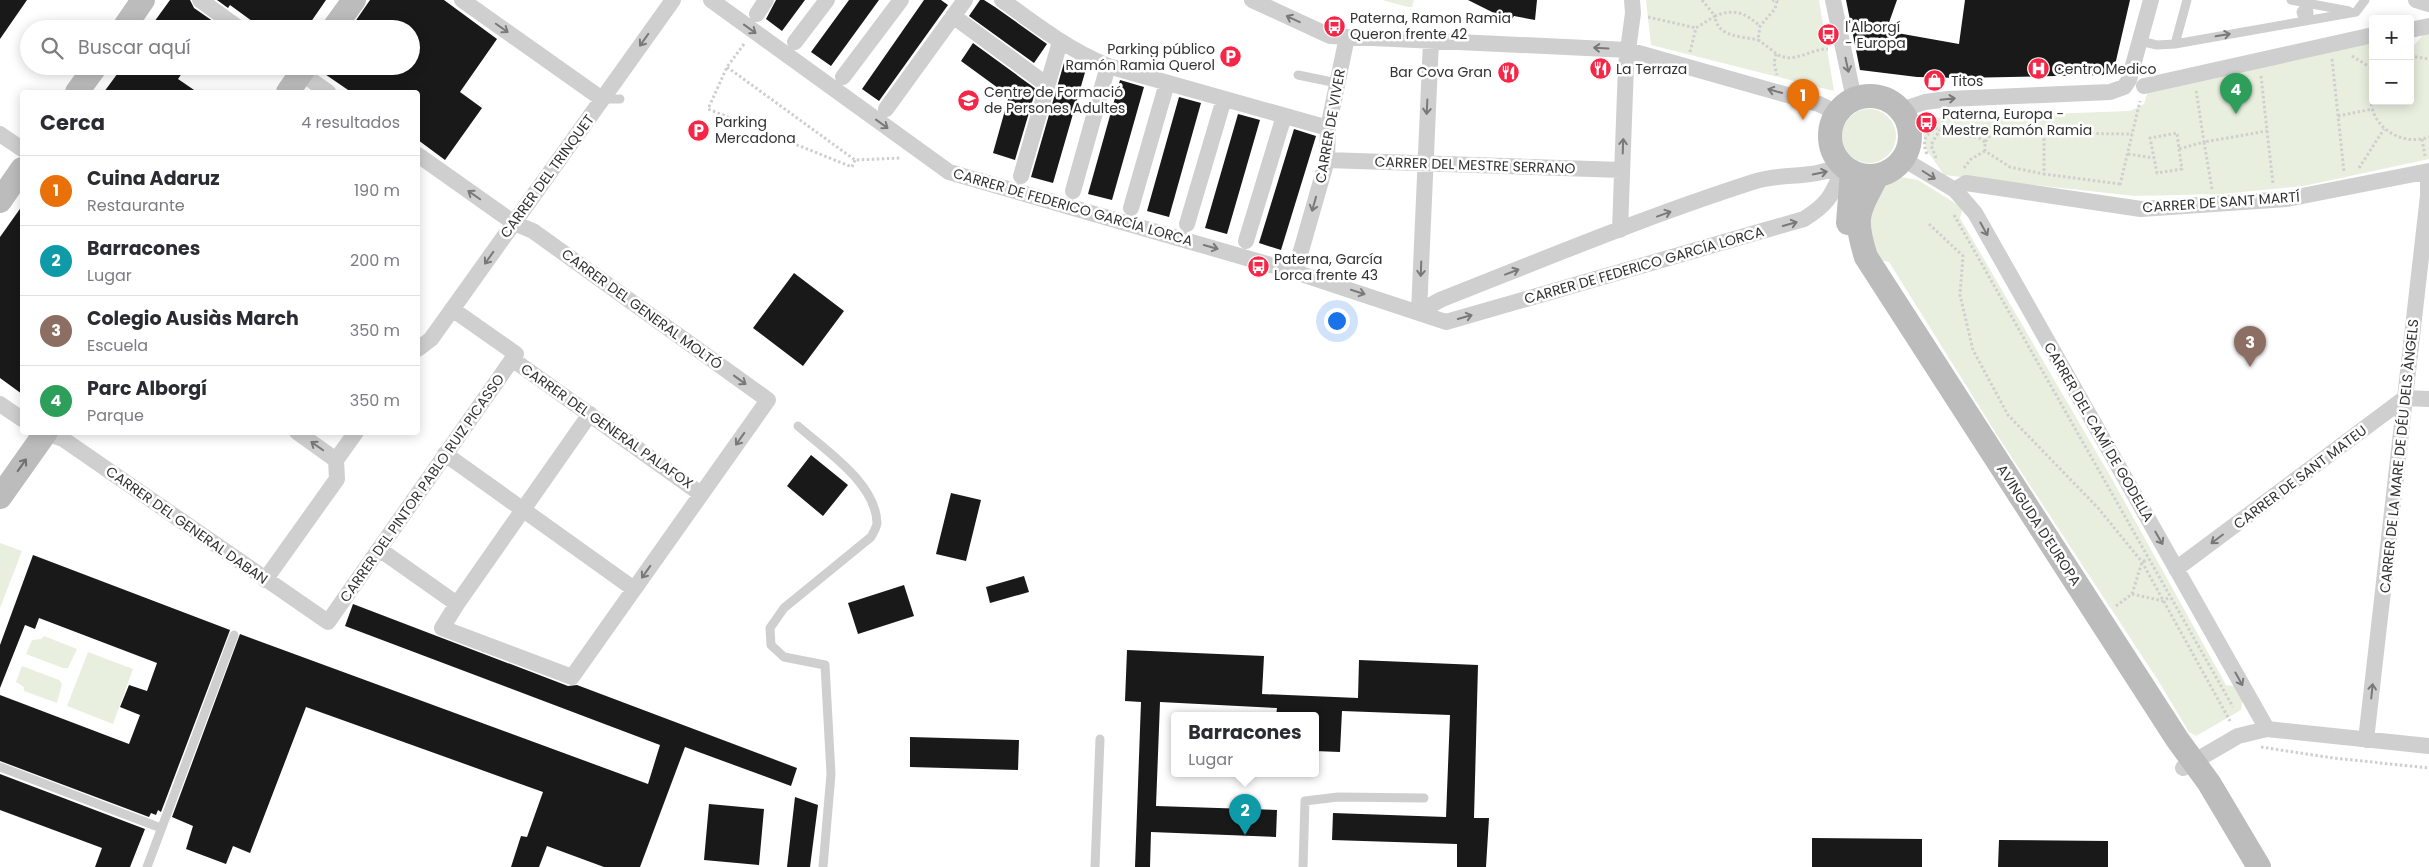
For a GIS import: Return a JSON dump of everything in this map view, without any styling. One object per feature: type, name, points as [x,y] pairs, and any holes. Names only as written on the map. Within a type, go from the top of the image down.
[{"type":"street","points":[[129,20],[143,0]]},
{"type":"street","points":[[200,0],[228,20]]},
{"type":"street","points":[[340,20],[354,0]]},
{"type":"street","points":[[462,0],[602,100]]},
{"type":"street","name":"CARRER DEL TRINQUET","points":[[420,347],[431,339],[673,0]]},
{"type":"street","name":"CARRER DE FEDERICO GARCÍA LORCA","points":[[711,0],[949,172],[1295,272],[1446,322],[1804,219],[1820,209],[1830,199],[1846,168]]},
{"type":"street","points":[[757,14],[766,0]]},
{"type":"street","points":[[795,42],[827,0]]},
{"type":"street","points":[[843,77],[901,0]]},
{"type":"street","points":[[886,109],[964,0]]},
{"type":"street","points":[[1002,0],[1060,42],[1108,66],[1328,128]]},
{"type":"street","points":[[1252,0],[1330,36],[1628,50],[1819,104],[1866,96],[1879,97],[1891,102],[1925,102],[2110,92],[2124,87],[2129,80],[2151,0]]},
{"type":"street","points":[[1620,230],[1628,50],[1634,13],[1632,0]]},
{"type":"street","points":[[1833,0],[1850,100],[1830,134],[1833,151],[1846,168],[1864,176],[1877,176],[1887,173],[1904,159],[1909,147],[1910,134],[1902,101]]},
{"type":"street","points":[[2416,0],[2429,4]]},
{"type":"street","points":[[953,16],[1047,85]]},
{"type":"street","points":[[2414,29],[2429,26]]},
{"type":"street","points":[[2144,86],[2369,36]]},
{"type":"street","name":"CARRER DE VIVER","points":[[1295,272],[1327,160],[1328,128],[1347,37]]},
{"type":"street","points":[[1419,312],[1431,41]]},
{"type":"street","points":[[1020,176],[1060,42]]},
{"type":"street","points":[[1073,191],[1108,66]]},
{"type":"street","points":[[78,90],[89,75]]},
{"type":"street","points":[[297,75],[324,90]]},
{"type":"street","points":[[1131,208],[1166,83]]},
{"type":"street","points":[[1187,224],[1224,99]]},
{"type":"street","points":[[1246,241],[1284,116]]},
{"type":"street","points":[[0,134],[20,148]]},
{"type":"street","name":"CARRER DEL GENERAL MOLTÓ","points":[[420,156],[514,223],[533,232],[768,400],[701,494]]},
{"type":"street","name":"CARRER DEL CAMÍ DE GODELLA","points":[[1904,159],[1954,184],[1975,213],[2187,588],[2252,732]]},
{"type":"street","name":"CARRER DEL MESTRE SERRANO","points":[[1327,160],[1622,170]]},
{"type":"street","points":[[1419,312],[1440,300],[1620,230],[1755,181],[1817,175],[1846,168]]},
{"type":"street","name":"AVINGUDA D'EUROPA","points":[[1846,168],[1848,234],[1858,261],[2188,765],[2209,784],[2258,867]]},
{"type":"street","points":[[0,201],[20,172]]},
{"type":"street","name":"CARRER DE SANT MARTÍ","points":[[1954,184],[1966,183],[2141,209],[2275,200],[2428,172]]},
{"type":"street","name":"CARRER DE LA MARE DE DÉU DELS ÀNGELS","points":[[2366,740],[2428,196],[2428,172]]},
{"type":"street","name":"AVINGUDA D'EUROPA","points":[[1877,176],[1858,211],[1858,234],[1866,257],[2100,619],[2188,765],[2242,867]]},
{"type":"street","name":"CARRER DEL GENERAL PALAFOX","points":[[452,310],[590,414],[701,494]]},
{"type":"street","name":"CARRER DEL PINTOR PABLO RUIZ PICASSO","points":[[328,622],[514,357]]},
{"type":"street","points":[[2405,398],[2429,399]]},
{"type":"street","name":"CARRER DE SANT MATEU","points":[[2176,569],[2405,398]]},
{"type":"street","points":[[0,404],[20,418]]},
{"type":"street","points":[[590,414],[442,628],[572,677],[701,494]]},
{"type":"street","points":[[0,497],[43,435]]},
{"type":"street","name":"CARRER DEL GENERAL DABAN","points":[[49,435],[63,440],[328,622]]},
{"type":"street","points":[[301,435],[336,460]]},
{"type":"street","points":[[265,580],[337,479],[336,460],[354,435]]},
{"type":"street","points":[[445,454],[634,589]]},
{"type":"street","points":[[379,549],[457,604]]},
{"type":"street","points":[[2188,765],[2252,732],[2429,746]]},
{"type":"lane","points":[[2175,44],[2187,0]]},
{"type":"lane","points":[[2291,0],[2356,12]]},
{"type":"lane","points":[[2140,41],[2157,45],[2175,44],[2356,12],[2365,0]]},
{"type":"lane","points":[[2304,21],[2309,13],[2307,3]]},
{"type":"lane","points":[[1298,74],[1338,83]]},
{"type":"lane","points":[[602,100],[620,99]]},
{"type":"lane","points":[[798,426],[860,481],[871,502],[877,524],[871,537],[784,608],[770,628],[770,645],[784,656],[825,665],[831,774],[823,867]]},
{"type":"lane","points":[[147,867],[234,635]]},
{"type":"lane","points":[[1095,867],[1100,739]]},
{"type":"lane","points":[[0,767],[161,828]]},
{"type":"lane","points":[[1303,867],[1305,802],[1338,797],[1424,798]]},
{"type":"path","points":[[1702,0],[1715,16],[1716,25],[1722,32],[1758,40],[1776,54],[1785,57],[1796,57],[1820,48],[1833,49]]},
{"type":"path","points":[[1758,40],[1760,26],[1775,9],[1777,1],[1772,0]]},
{"type":"path","points":[[1688,57],[1696,28],[1715,16],[1738,11],[1748,16],[1760,26]]},
{"type":"path","points":[[1643,15],[1696,28]]},
{"type":"path","points":[[746,41],[727,67],[708,109],[852,167],[855,160]]},
{"type":"path","points":[[2331,44],[2346,188]]},
{"type":"path","points":[[1776,54],[1777,81]]},
{"type":"path","points":[[2414,57],[2429,59]]},
{"type":"path","points":[[2259,60],[2275,200]]},
{"type":"path","points":[[727,67],[855,160],[909,158]]},
{"type":"path","points":[[2193,75],[2214,204]]},
{"type":"path","points":[[1850,100],[1885,93],[1902,101]]},
{"type":"path","points":[[1940,163],[1933,154],[1931,145],[1944,124],[1942,100]]},
{"type":"path","points":[[2373,105],[2376,118],[2384,129],[2396,136],[2409,140],[2429,136]]},
{"type":"path","points":[[2115,205],[2139,106]]},
{"type":"path","points":[[2338,116],[2373,109]]},
{"type":"path","points":[[1930,161],[1923,143],[1930,131],[1937,128],[1962,135],[1978,136],[1985,142]]},
{"type":"path","points":[[2346,188],[2384,129]]},
{"type":"path","points":[[1985,151],[1985,142],[1990,135],[2027,131],[2044,133],[2132,134]]},
{"type":"path","points":[[2179,149],[2204,142],[2267,131]]},
{"type":"path","points":[[2044,133],[2044,174]]},
{"type":"path","points":[[2177,133],[2179,149],[2182,169],[2157,173],[2150,138],[2177,133]]},
{"type":"path","points":[[1985,151],[2010,167],[2044,174],[2120,184]]},
{"type":"path","points":[[1954,184],[1971,159],[1985,151]]},
{"type":"path","points":[[2127,154],[2154,158]]},
{"type":"path","points":[[1953,211],[1954,218],[2230,703],[2252,732]]},
{"type":"path","points":[[1929,224],[1962,256],[1960,295],[1973,350],[2008,415],[2099,509],[2142,562],[2163,601],[2262,748],[2429,768]]},
{"type":"path","points":[[2100,619],[2132,594],[2142,562]]},
{"type":"path","points":[[2132,594],[2163,601],[2187,588]]},
{"type":"green space","points":[[1382,0],[1414,0],[1412,7],[1408,7]]},
{"type":"green space","points":[[1646,0],[1819,0],[1834,91],[1651,45]]},
{"type":"green space","points":[[2429,28],[2429,159],[2304,186],[2222,194],[2135,196],[1944,175],[1926,149],[1923,132],[1933,118],[2130,111],[2144,104],[2148,90],[2369,44],[2369,105],[2414,105],[2414,45]]},
{"type":"green space","points":[[1864,109],[1874,109],[1884,113],[1892,121],[1896,136],[1892,151],[1884,159],[1874,163],[1864,163],[1854,159],[1846,151],[1842,141],[1842,131],[1846,121],[1854,113]]},
{"type":"green space","points":[[1901,177],[1918,180],[1963,208],[1960,218],[2112,479],[2226,685],[2234,686],[2243,698],[2241,710],[2196,736],[2189,732],[2159,682],[1997,435],[1889,262],[1880,260],[1864,225],[1885,183]]},
{"type":"green space","points":[[0,543],[22,551],[0,608]]},
{"type":"green space","points":[[44,636],[77,649],[68,668],[63,668],[26,654],[32,640],[41,639]]},
{"type":"green space","points":[[88,652],[133,669],[113,724],[67,706]]},
{"type":"green space","points":[[22,666],[59,680],[62,684],[57,703],[24,691],[24,687],[16,682]]},
{"type":"building","points":[[0,0],[27,0],[0,39]]},
{"type":"building","points":[[170,0],[190,0],[194,8],[211,20],[156,20]]},
{"type":"building","points":[[217,0],[326,0],[312,20],[251,20],[230,5],[228,8]]},
{"type":"building","points":[[370,0],[444,0],[497,39],[460,92],[482,108],[445,160],[420,141],[420,90],[348,90],[326,75],[420,75],[420,20],[356,20]]},
{"type":"building","points":[[776,0],[805,0],[782,31],[766,19]]},
{"type":"building","points":[[849,0],[879,0],[831,66],[811,52]]},
{"type":"building","points":[[924,0],[941,0],[948,5],[879,101],[862,89]]},
{"type":"building","points":[[980,0],[984,0],[995,7],[1047,44],[1034,63],[969,16]]},
{"type":"building","points":[[1468,0],[1537,0],[1535,20],[1514,16],[1510,21]]},
{"type":"building","points":[[1846,0],[1897,0],[1886,31],[1959,44],[1965,0],[2130,0],[2115,65],[2103,75],[1960,78],[1917,77],[1860,70]]},
{"type":"building","points":[[973,43],[1036,89],[1015,160],[993,153],[1009,96],[961,61]]},
{"type":"building","points":[[1064,63],[1086,69],[1053,183],[1031,177]]},
{"type":"building","points":[[116,75],[181,75],[178,79],[194,90],[105,90]]},
{"type":"building","points":[[1120,80],[1144,87],[1112,200],[1088,194]]},
{"type":"building","points":[[1179,97],[1201,103],[1169,217],[1147,211]]},
{"type":"building","points":[[1238,114],[1260,120],[1227,234],[1205,228]]},
{"type":"building","points":[[1294,129],[1316,136],[1281,250],[1259,243]]},
{"type":"building","points":[[20,209],[20,393],[0,378],[0,237]]},
{"type":"building","points":[[794,273],[844,311],[803,366],[753,328]]},
{"type":"building","points":[[811,455],[848,485],[823,516],[787,486]]},
{"type":"building","points":[[951,493],[981,500],[966,561],[936,554]]},
{"type":"building","points":[[33,555],[230,630],[161,812],[158,810],[156,815],[151,813],[149,817],[0,761],[0,695],[129,744],[140,715],[120,707],[129,685],[147,691],[157,663],[39,618],[35,629],[25,625],[0,688],[0,645]]},
{"type":"building","points":[[1024,576],[1029,592],[990,603],[986,587]]},
{"type":"building","points":[[904,585],[914,616],[858,634],[848,603]]},
{"type":"building","points":[[353,604],[568,686],[577,685],[797,768],[791,786],[685,747],[640,867],[604,867],[547,846],[539,867],[511,867],[521,836],[527,837],[543,792],[306,707],[250,853],[233,846],[226,864],[186,849],[193,826],[172,817],[240,634],[648,784],[660,745],[345,626]]},
{"type":"building","points":[[1127,650],[1264,656],[1262,694],[1358,698],[1359,660],[1478,665],[1474,818],[1489,818],[1486,867],[1457,867],[1457,844],[1332,840],[1333,813],[1446,817],[1450,715],[1342,711],[1340,752],[1319,751],[1319,712],[1276,712],[1277,708],[1160,702],[1156,806],[1277,810],[1276,837],[1151,832],[1150,867],[1135,867],[1141,702],[1125,701]]},
{"type":"building","points":[[910,737],[1019,740],[1018,770],[910,767]]},
{"type":"building","points":[[0,774],[145,829],[130,867],[95,867],[102,848],[0,810]]},
{"type":"building","points":[[795,797],[818,805],[810,867],[787,867]]},
{"type":"building","points":[[709,804],[764,809],[759,865],[704,860]]},
{"type":"building","points":[[1812,838],[1922,839],[1922,867],[1812,867]]},
{"type":"building","points":[[1999,840],[2108,841],[2108,867],[1998,867]]},
{"type":"place","name":"Paterna, Ramon Ramia Queron frente 42","points":[[1334,26]]},
{"type":"place","name":"l'Alborgí - Europa","points":[[1829,35]]},
{"type":"place","name":"Parking público Ramón Ramia Querol","points":[[1231,57]]},
{"type":"place","name":"La Terraza","points":[[1600,69]]},
{"type":"place","name":"Centro Medico","points":[[2038,69]]},
{"type":"place","name":"Bar Cova Gran","points":[[1508,72]]},
{"type":"place","name":"Titos","points":[[1935,81]]},
{"type":"place","name":"Centre de Formació de Persones Adultes","points":[[968,100]]},
{"type":"place","name":"Parc Alborgí","points":[[2236,114]]},
{"type":"place","name":"Cuina Adaruz","points":[[1803,120]]},
{"type":"place","name":"Paterna, Europa - Mestre Ramón Ramia","points":[[1926,122]]},
{"type":"place","name":"Parking Mercadona","points":[[699,130]]},
{"type":"place","name":"Paterna, García Lorca frente 43","points":[[1258,267]]},
{"type":"place","name":"Colegio Ausiàs March","points":[[2250,367]]},
{"type":"place","name":"Barracones","points":[[1245,835]]}]
